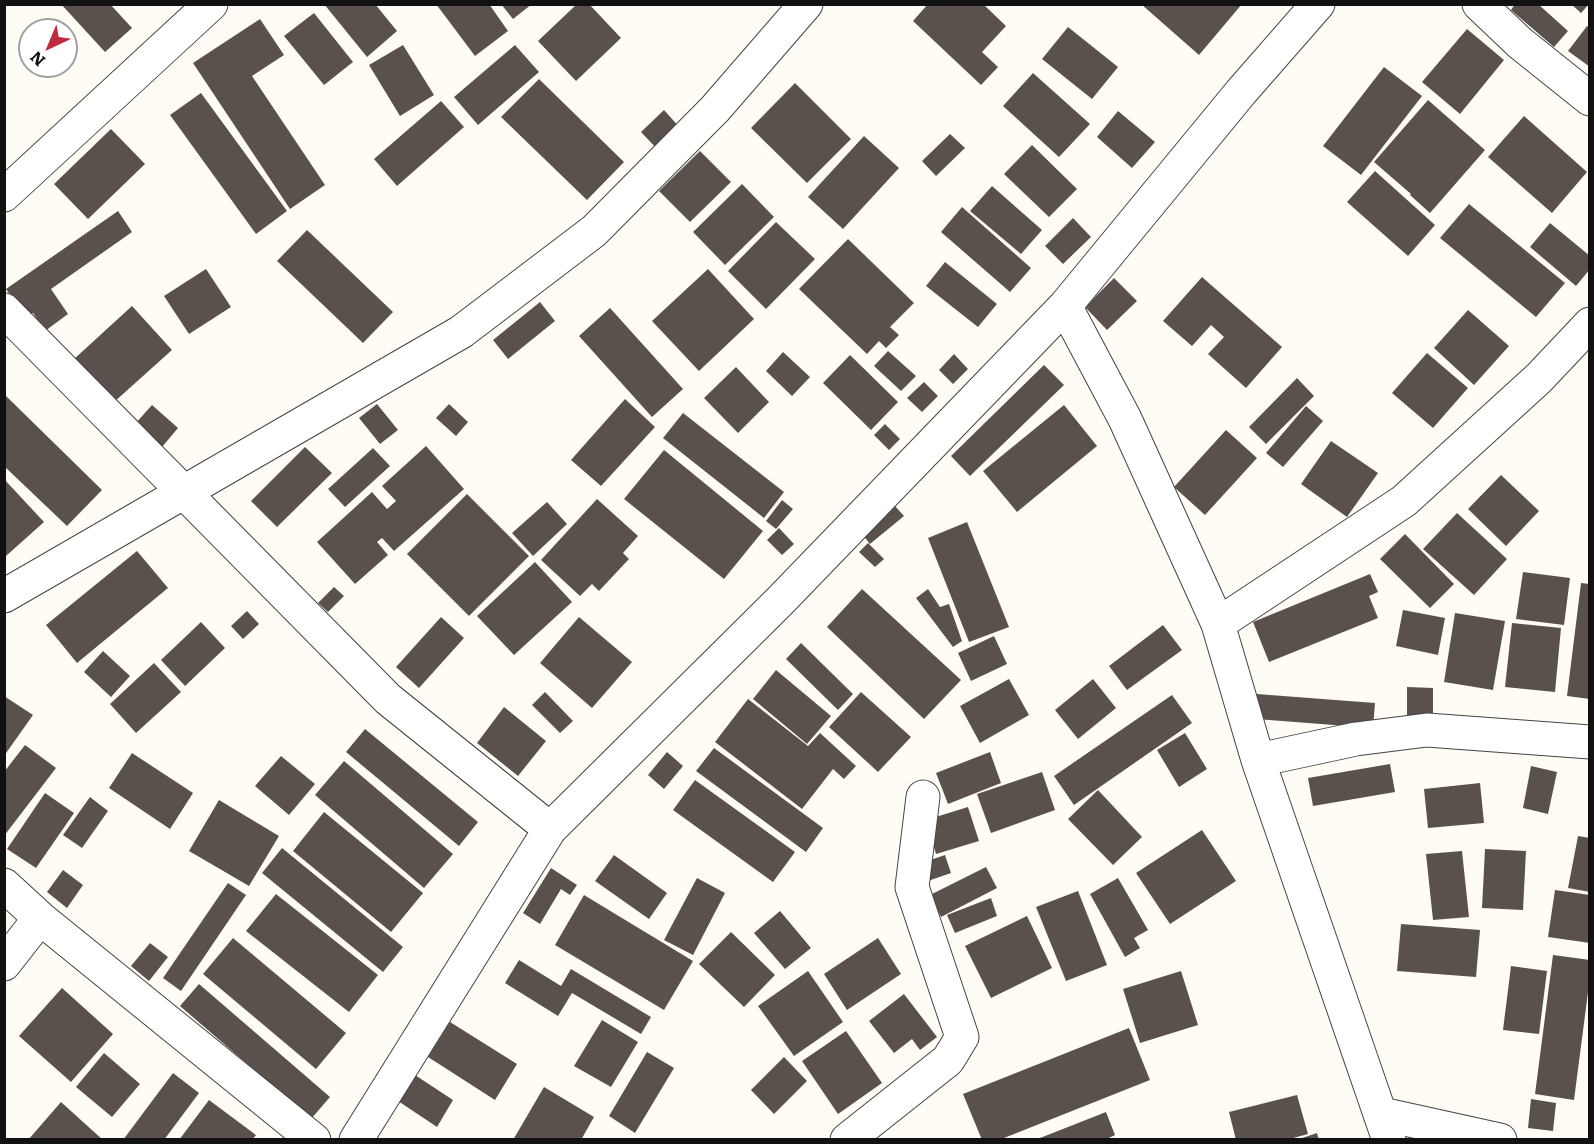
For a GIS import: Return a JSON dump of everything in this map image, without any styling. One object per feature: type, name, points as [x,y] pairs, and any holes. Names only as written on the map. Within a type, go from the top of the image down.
[{"type":"street","points":[[4,195],[211,4]]},
{"type":"street","points":[[4,596],[461,332],[594,231],[715,109],[806,4]]},
{"type":"street","points":[[356,1140],[550,828],[780,601],[1065,306],[1241,92],[1318,4]]},
{"type":"street","points":[[1479,4],[1520,44],[1590,99]]},
{"type":"street","points":[[1065,306],[1125,418],[1218,624],[1258,760],[1385,1127],[1500,1140]]},
{"type":"street","points":[[4,310],[388,699],[550,828]]},
{"type":"street","points":[[1218,624],[1404,501],[1539,378],[1590,324]]},
{"type":"street","points":[[1258,760],[1356,739],[1427,730],[1590,742]]},
{"type":"street","points":[[847,1140],[948,1060],[962,1037],[912,887],[923,797]]},
{"type":"street","points":[[4,885],[40,918],[314,1140]]},
{"type":"street","points":[[4,964],[40,918]]},
{"type":"building","points":[[61,4],[110,4],[132,28],[105,52],[78,23],[78,18],[74,18]]},
{"type":"building","points":[[324,4],[375,4],[397,31],[367,57]]},
{"type":"building","points":[[436,4],[489,4],[508,31],[475,56]]},
{"type":"building","points":[[501,4],[532,4],[513,19]]},
{"type":"building","points":[[577,4],[589,4],[621,38],[576,81],[538,41]]},
{"type":"building","points":[[928,4],[983,4],[1006,26],[982,52],[998,67],[981,85],[913,21]]},
{"type":"building","points":[[1141,4],[1242,4],[1199,55]]},
{"type":"building","points":[[1515,4],[1538,4],[1568,31],[1554,47],[1511,10]]},
{"type":"building","points":[[1571,4],[1589,4],[1581,13]]},
{"type":"building","points":[[314,13],[353,62],[324,85],[284,36]]},
{"type":"building","points":[[260,19],[284,55],[252,76],[325,185],[290,209],[193,63]]},
{"type":"building","points":[[1587,26],[1590,28],[1590,67],[1568,51]]},
{"type":"building","points":[[1068,27],[1118,67],[1092,99],[1042,59]]},
{"type":"building","points":[[1467,29],[1504,60],[1460,114],[1422,82]]},
{"type":"building","points":[[403,45],[434,95],[400,116],[369,65]]},
{"type":"building","points":[[515,45],[539,72],[478,125],[454,97]]},
{"type":"building","points":[[1384,67],[1422,96],[1361,175],[1323,146]]},
{"type":"building","points":[[1033,73],[1090,124],[1059,157],[1003,106]]},
{"type":"building","points":[[539,79],[624,162],[587,200],[501,117]]},
{"type":"building","points":[[795,83],[851,139],[807,183],[751,128]]},
{"type":"building","points":[[201,93],[287,211],[256,234],[170,115]]},
{"type":"building","points":[[1428,100],[1485,150],[1430,213],[1374,162]]},
{"type":"building","points":[[441,101],[464,127],[397,186],[374,159]]},
{"type":"building","points":[[664,110],[682,130],[659,151],[641,132]]},
{"type":"building","points":[[1118,111],[1155,142],[1132,168],[1097,137]]},
{"type":"building","points":[[1524,116],[1587,172],[1552,213],[1488,157]]},
{"type":"building","points":[[111,129],[145,164],[88,219],[54,184]]},
{"type":"building","points":[[950,134],[965,148],[936,176],[922,161]]},
{"type":"building","points":[[864,136],[899,168],[843,229],[808,197]]},
{"type":"building","points":[[1032,145],[1077,189],[1049,217],[1004,174]]},
{"type":"building","points":[[700,151],[731,182],[690,222],[659,191]]},
{"type":"building","points":[[1375,171],[1435,225],[1408,256],[1347,202]]},
{"type":"building","points":[[742,184],[774,217],[725,265],[693,232]]},
{"type":"building","points":[[992,186],[1042,230],[1021,254],[970,211]]},
{"type":"building","points":[[1469,204],[1565,283],[1536,317],[1440,238]]},
{"type":"building","points":[[962,207],[1031,268],[1010,292],[941,232]]},
{"type":"building","points":[[118,211],[132,232],[51,289],[68,314],[45,331],[33,313],[26,318],[6,289]]},
{"type":"building","points":[[1073,218],[1091,237],[1063,264],[1045,246]]},
{"type":"building","points":[[776,222],[815,259],[766,309],[728,271]]},
{"type":"building","points":[[1550,223],[1590,256],[1590,269],[1576,286],[1530,247]]},
{"type":"building","points":[[307,230],[393,312],[363,343],[277,261]]},
{"type":"building","points":[[848,239],[914,303],[890,327],[899,335],[886,348],[879,341],[867,354],[799,289]]},
{"type":"building","points":[[945,262],[997,304],[978,327],[926,286]]},
{"type":"building","points":[[206,269],[231,307],[189,334],[164,296]]},
{"type":"building","points":[[708,269],[754,319],[699,371],[652,321]]},
{"type":"building","points":[[1202,277],[1282,347],[1246,388],[1208,354],[1224,337],[1211,325],[1192,346],[1163,321]]},
{"type":"building","points":[[1114,278],[1137,301],[1107,330],[1085,307]]},
{"type":"building","points":[[540,302],[555,321],[508,359],[493,340]]},
{"type":"building","points":[[132,306],[172,350],[113,403],[73,360]]},
{"type":"building","points":[[610,308],[683,389],[652,417],[579,336]]},
{"type":"building","points":[[1468,310],[1509,346],[1474,385],[1434,348]]},
{"type":"building","points":[[888,351],[916,376],[901,391],[874,366]]},
{"type":"building","points":[[783,352],[810,377],[792,396],[766,371]]},
{"type":"building","points":[[1427,353],[1468,388],[1433,428],[1392,393]]},
{"type":"building","points":[[954,354],[968,369],[953,384],[939,370]]},
{"type":"building","points":[[850,355],[898,402],[871,430],[823,383]]},
{"type":"building","points":[[1044,365],[1064,385],[970,476],[951,456]]},
{"type":"building","points":[[736,367],[769,402],[738,433],[704,398]]},
{"type":"building","points":[[1297,378],[1314,396],[1266,444],[1249,427]]},
{"type":"building","points":[[924,382],[938,396],[922,412],[907,398]]},
{"type":"building","points":[[4,394],[102,490],[67,526],[4,466]]},
{"type":"building","points":[[625,399],[655,427],[601,486],[571,460]]},
{"type":"building","points":[[377,404],[398,430],[380,444],[359,418]]},
{"type":"building","points":[[449,404],[468,422],[456,436],[436,418]]},
{"type":"building","points":[[152,405],[178,428],[162,447],[135,424]]},
{"type":"building","points":[[1064,405],[1097,446],[1017,512],[983,471]]},
{"type":"building","points":[[1306,406],[1323,421],[1283,467],[1266,453]]},
{"type":"building","points":[[683,413],[784,492],[764,518],[663,438]]},
{"type":"building","points":[[885,424],[900,439],[889,450],[874,435]]},
{"type":"building","points":[[1226,430],[1257,458],[1205,515],[1174,487]]},
{"type":"building","points":[[1331,441],[1378,473],[1347,517],[1301,484]]},
{"type":"building","points":[[426,446],[464,489],[394,551],[382,538],[377,542],[388,555],[355,584],[317,542],[372,492],[387,509],[396,501],[382,486]]},
{"type":"building","points":[[305,447],[332,473],[277,527],[251,501]]},
{"type":"building","points":[[373,448],[390,466],[345,507],[328,489]]},
{"type":"building","points":[[664,450],[763,531],[724,579],[624,499]]},
{"type":"building","points":[[1501,475],[1539,511],[1506,546],[1468,509]]},
{"type":"building","points":[[4,479],[44,522],[6,556],[4,554]]},
{"type":"building","points":[[467,494],[529,556],[469,616],[407,554]]},
{"type":"building","points":[[597,499],[638,536],[623,553],[629,559],[599,591],[592,584],[580,596],[541,560]]},
{"type":"building","points":[[782,500],[793,509],[776,529],[766,521]]},
{"type":"building","points":[[547,502],[567,524],[533,556],[512,533]]},
{"type":"building","points":[[895,506],[904,516],[870,544],[862,534]]},
{"type":"building","points":[[1457,513],[1507,559],[1474,595],[1423,549]]},
{"type":"building","points":[[967,522],[1009,627],[969,642],[928,538]]},
{"type":"building","points":[[779,528],[794,544],[782,555],[767,540]]},
{"type":"building","points":[[1405,534],[1454,584],[1430,608],[1380,559]]},
{"type":"building","points":[[868,543],[884,559],[875,567],[859,552]]},
{"type":"building","points":[[137,551],[168,588],[77,663],[46,625]]},
{"type":"building","points":[[535,562],[572,602],[514,655],[477,616]]},
{"type":"building","points":[[1523,572],[1570,578],[1564,625],[1516,619]]},
{"type":"building","points":[[1370,574],[1378,592],[1369,596],[1378,618],[1269,662],[1253,622]]},
{"type":"building","points":[[1581,583],[1590,584],[1590,699],[1567,696]]},
{"type":"building","points":[[334,587],[344,596],[328,612],[318,603]]},
{"type":"building","points":[[862,589],[961,680],[924,719],[827,627]]},
{"type":"building","points":[[928,589],[940,607],[949,604],[962,641],[953,647],[916,598]]},
{"type":"building","points":[[1403,610],[1445,618],[1438,655],[1396,646]]},
{"type":"building","points":[[247,611],[259,624],[243,639],[231,626]]},
{"type":"building","points":[[1455,613],[1505,621],[1493,690],[1444,682]]},
{"type":"building","points":[[441,617],[464,638],[419,688],[396,667]]},
{"type":"building","points":[[579,617],[632,662],[592,708],[540,663]]},
{"type":"building","points":[[201,622],[225,648],[185,686],[161,660]]},
{"type":"building","points":[[1512,623],[1561,628],[1555,692],[1505,687]]},
{"type":"building","points":[[1163,625],[1182,650],[1127,690],[1109,666]]},
{"type":"building","points":[[994,636],[1007,664],[971,681],[958,653]]},
{"type":"building","points":[[801,643],[853,694],[838,710],[786,659]]},
{"type":"building","points":[[103,651],[130,676],[111,697],[84,672]]},
{"type":"building","points":[[154,663],[181,692],[136,733],[110,704]]},
{"type":"building","points":[[776,670],[831,716],[807,744],[753,699]]},
{"type":"building","points":[[1009,679],[1029,715],[980,743],[960,706]]},
{"type":"building","points":[[1093,679],[1116,708],[1078,739],[1055,710]]},
{"type":"building","points":[[1407,687],[1433,688],[1433,717],[1407,716]]},
{"type":"building","points":[[545,692],[573,721],[560,733],[532,705]]},
{"type":"building","points":[[861,692],[911,737],[878,772],[829,727]]},
{"type":"building","points":[[1257,694],[1375,703],[1373,728],[1256,719]]},
{"type":"building","points":[[1172,695],[1192,723],[1074,805],[1054,776]]},
{"type":"building","points":[[4,696],[33,715],[4,756]]},
{"type":"building","points":[[748,699],[808,746],[820,733],[856,766],[844,779],[833,769],[802,809],[715,742]]},
{"type":"building","points":[[504,707],[546,741],[518,776],[477,743]]},
{"type":"building","points":[[365,729],[478,822],[459,846],[346,752]]},
{"type":"building","points":[[1185,733],[1207,769],[1179,787],[1157,750]]},
{"type":"building","points":[[25,745],[56,768],[4,836],[4,772]]},
{"type":"building","points":[[714,748],[823,828],[806,852],[696,771]]},
{"type":"building","points":[[667,752],[683,766],[664,789],[648,775]]},
{"type":"building","points":[[990,752],[1001,783],[948,804],[936,773]]},
{"type":"building","points":[[132,753],[193,793],[170,829],[109,788]]},
{"type":"building","points":[[281,756],[315,784],[289,815],[255,786]]},
{"type":"building","points":[[344,761],[453,854],[424,888],[315,795]]},
{"type":"building","points":[[1390,764],[1395,792],[1313,806],[1308,778]]},
{"type":"building","points":[[1531,766],[1557,772],[1548,814],[1523,808]]},
{"type":"building","points":[[1042,772],[1055,810],[991,833],[977,794]]},
{"type":"building","points":[[695,780],[795,852],[773,882],[673,810]]},
{"type":"building","points":[[1480,783],[1484,823],[1428,828],[1424,789]]},
{"type":"building","points":[[1098,790],[1142,837],[1113,865],[1068,819]]},
{"type":"building","points":[[45,793],[74,813],[36,868],[7,849]]},
{"type":"building","points":[[90,797],[108,811],[82,848],[63,835]]},
{"type":"building","points":[[219,800],[279,836],[249,886],[189,851]]},
{"type":"building","points":[[968,807],[979,841],[936,854],[926,820]]},
{"type":"building","points":[[324,812],[423,893],[391,932],[293,851]]},
{"type":"building","points":[[1202,830],[1236,881],[1170,924],[1136,873]]},
{"type":"building","points":[[1578,836],[1590,838],[1590,892],[1568,888]]},
{"type":"building","points":[[282,848],[403,947],[383,972],[262,873]]},
{"type":"building","points":[[1485,849],[1526,851],[1523,910],[1482,908]]},
{"type":"building","points":[[1462,851],[1469,917],[1433,920],[1426,854]]},
{"type":"building","points":[[614,855],[667,893],[649,919],[595,881]]},
{"type":"building","points":[[945,855],[951,873],[925,882],[919,864]]},
{"type":"building","points":[[986,867],[997,888],[941,917],[930,895]]},
{"type":"building","points":[[551,868],[577,885],[570,895],[561,889],[540,924],[523,913]]},
{"type":"building","points":[[63,870],[83,885],[67,908],[47,892]]},
{"type":"building","points":[[697,878],[725,893],[693,955],[664,940]]},
{"type":"building","points":[[1118,878],[1148,930],[1134,938],[1140,948],[1125,957],[1090,894]]},
{"type":"building","points":[[228,883],[246,895],[181,991],[163,978]]},
{"type":"building","points":[[1555,890],[1590,895],[1590,943],[1548,937]]},
{"type":"building","points":[[1078,891],[1107,965],[1066,981],[1036,907]]},
{"type":"building","points":[[276,894],[378,975],[349,1012],[246,931]]},
{"type":"building","points":[[584,895],[693,961],[664,1010],[555,945]]},
{"type":"building","points":[[991,898],[997,916],[955,933],[947,915]]},
{"type":"building","points":[[780,911],[811,948],[785,969],[754,933]]},
{"type":"building","points":[[1027,916],[1052,968],[991,998],[965,946]]},
{"type":"building","points":[[1401,924],[1480,930],[1476,977],[1397,971]]},
{"type":"building","points":[[731,932],[775,975],[744,1007],[699,964]]},
{"type":"building","points":[[233,938],[346,1033],[316,1069],[203,974]]},
{"type":"building","points":[[878,938],[901,974],[847,1010],[824,974]]},
{"type":"building","points":[[150,943],[168,957],[149,981],[131,966]]},
{"type":"building","points":[[1553,955],[1590,960],[1590,977],[1574,1100],[1535,1094]]},
{"type":"building","points":[[519,960],[561,986],[571,969],[651,1017],[641,1034],[572,993],[558,1016],[505,983]]},
{"type":"building","points":[[1511,966],[1547,971],[1539,1034],[1503,1030]]},
{"type":"building","points":[[808,971],[843,1022],[794,1056],[758,1006]]},
{"type":"building","points":[[1181,971],[1198,1025],[1140,1043],[1123,989]]},
{"type":"building","points":[[199,984],[330,1097],[311,1119],[180,1006]]},
{"type":"building","points":[[62,988],[113,1034],[71,1082],[19,1036]]},
{"type":"building","points":[[904,994],[937,1037],[920,1050],[912,1039],[894,1053],[869,1021]]},
{"type":"building","points":[[602,1020],[638,1042],[611,1087],[574,1066]]},
{"type":"building","points":[[450,1022],[517,1064],[495,1100],[428,1057]]},
{"type":"building","points":[[1129,1028],[1150,1080],[999,1140],[982,1140],[963,1094]]},
{"type":"building","points":[[846,1031],[882,1083],[838,1114],[802,1061]]},
{"type":"building","points":[[647,1052],[674,1068],[635,1133],[609,1116]]},
{"type":"building","points":[[104,1053],[140,1084],[112,1117],[76,1087]]},
{"type":"building","points":[[784,1057],[807,1081],[774,1114],[751,1090]]},
{"type":"building","points":[[173,1073],[199,1093],[164,1140],[123,1140]]},
{"type":"building","points":[[415,1075],[453,1100],[437,1127],[398,1101]]},
{"type":"building","points":[[544,1087],[594,1117],[581,1140],[513,1140]]},
{"type":"building","points":[[1297,1095],[1308,1134],[1286,1140],[1236,1140],[1229,1112]]},
{"type":"building","points":[[1531,1099],[1556,1103],[1553,1131],[1528,1128]]},
{"type":"building","points":[[209,1100],[256,1135],[252,1140],[179,1140]]},
{"type":"building","points":[[61,1102],[103,1140],[28,1140]]},
{"type":"building","points":[[1106,1112],[1115,1135],[1105,1140],[1035,1140]]},
{"type":"building","points":[[1317,1133],[1319,1140],[1299,1140],[1299,1139]]}]
